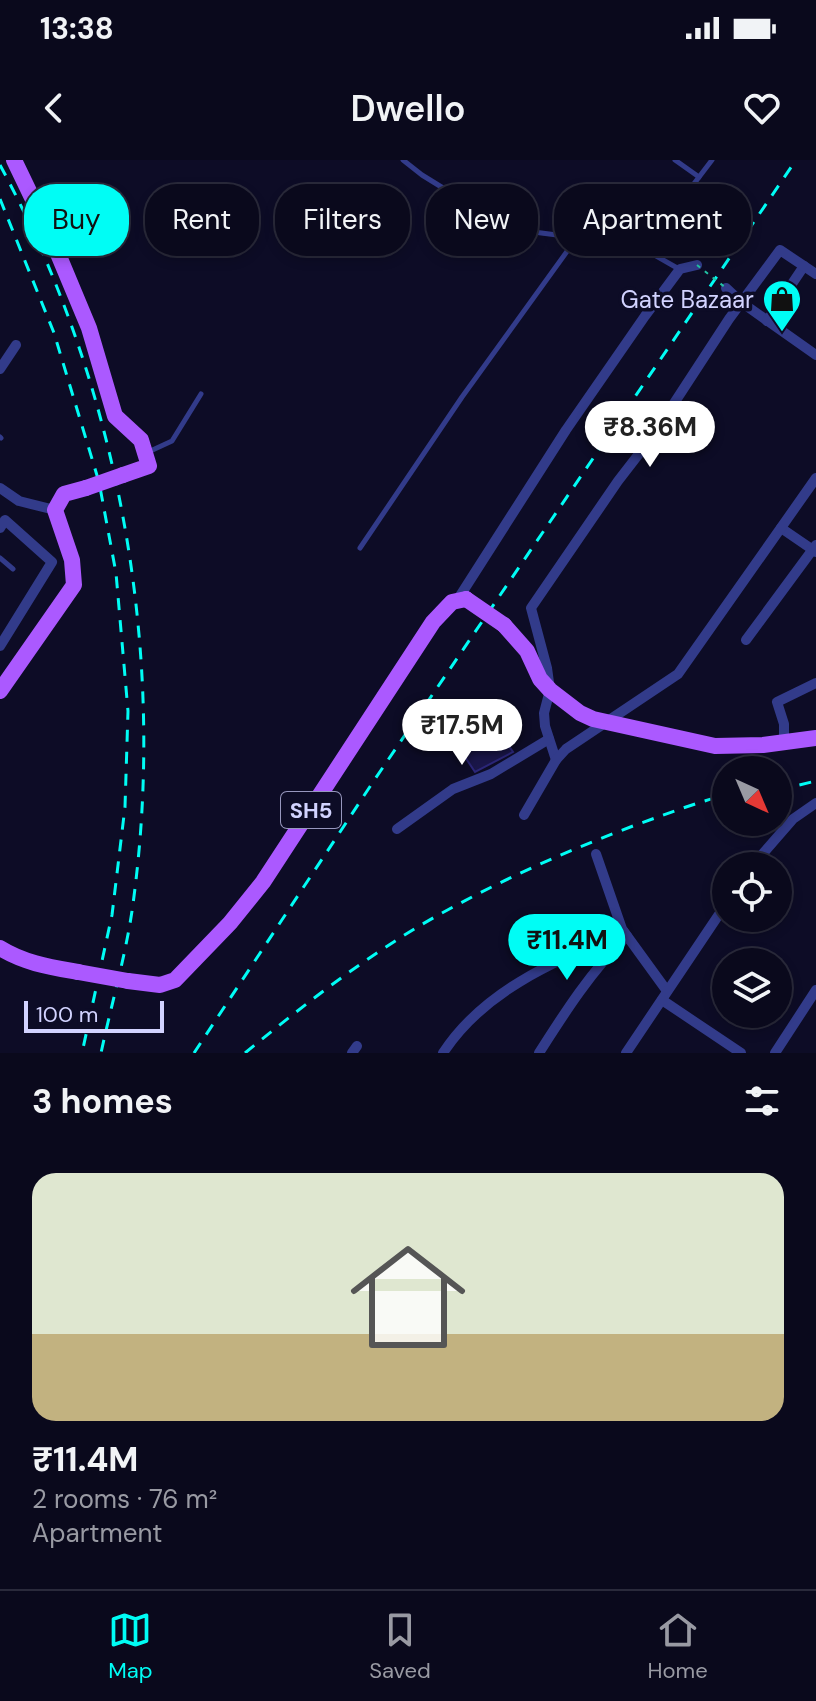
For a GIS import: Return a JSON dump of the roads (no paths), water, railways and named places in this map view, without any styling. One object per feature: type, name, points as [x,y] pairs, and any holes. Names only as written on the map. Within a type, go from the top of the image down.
[{"type":"main road","points":[[0,691],[74,585],[72,560],[55,510],[64,494],[149,466],[141,440],[115,416],[84,316],[14,160]]},
{"type":"main road","points":[[462,599],[504,625],[527,651],[540,679],[580,713],[606,722],[715,746],[816,738]]},
{"type":"main road","name":"SH5","points":[[0,948],[33,963],[128,981],[160,985],[183,975],[263,882],[433,622],[462,599]]},
{"type":"street","points":[[556,760],[544,713],[550,690],[542,644],[531,608],[780,250],[816,274]]},
{"type":"street","points":[[462,599],[566,430],[680,269],[697,265]]},
{"type":"street","points":[[767,321],[804,266]]},
{"type":"street","points":[[726,288],[816,355]]},
{"type":"street","points":[[0,369],[16,345]]},
{"type":"street","points":[[524,815],[556,760],[571,745],[678,674],[816,478]]},
{"type":"street","points":[[0,488],[19,501],[55,510]]},
{"type":"street","points":[[0,528],[5,520],[52,562],[0,646]]},
{"type":"street","points":[[746,640],[815,549],[781,528]]},
{"type":"street","points":[[784,742],[784,724],[777,702],[816,683]]},
{"type":"street","points":[[397,829],[453,789],[491,774],[549,739]]},
{"type":"street","points":[[764,852],[793,819],[816,803]]},
{"type":"street","points":[[596,854],[626,934],[664,996],[741,1053]]},
{"type":"street","points":[[626,1053],[712,925]]},
{"type":"street","points":[[443,1053],[459,1029],[500,994],[534,973],[626,934]]},
{"type":"street","points":[[539,1053],[626,934]]},
{"type":"street","points":[[775,1053],[816,990]]},
{"type":"lane","points":[[403,160],[490,217],[518,230],[554,235]]},
{"type":"lane","points":[[675,160],[699,177]]},
{"type":"lane","points":[[694,184],[712,160]]},
{"type":"lane","points":[[360,548],[462,397],[564,256]]},
{"type":"lane","points":[[658,256],[680,269]]},
{"type":"lane","points":[[145,453],[172,441],[201,394]]},
{"type":"lane","points":[[0,558],[13,569]]},
{"type":"railway","points":[[194,1053],[373,782],[796,160]]},
{"type":"railway","points":[[0,165],[42,251],[77,341],[104,433],[125,528],[138,623],[144,720],[142,816],[129,929],[101,1053]]},
{"type":"railway","points":[[0,199],[54,333],[99,482],[116,573],[128,711],[125,807],[112,915],[82,1053]]},
{"type":"railway","points":[[792,787],[816,781]]},
{"type":"railway","points":[[245,1053],[346,974],[399,938],[455,906],[587,844],[712,799]]},
{"type":"place","name":"Gate Bazaar","points":[[782,333]]}]
